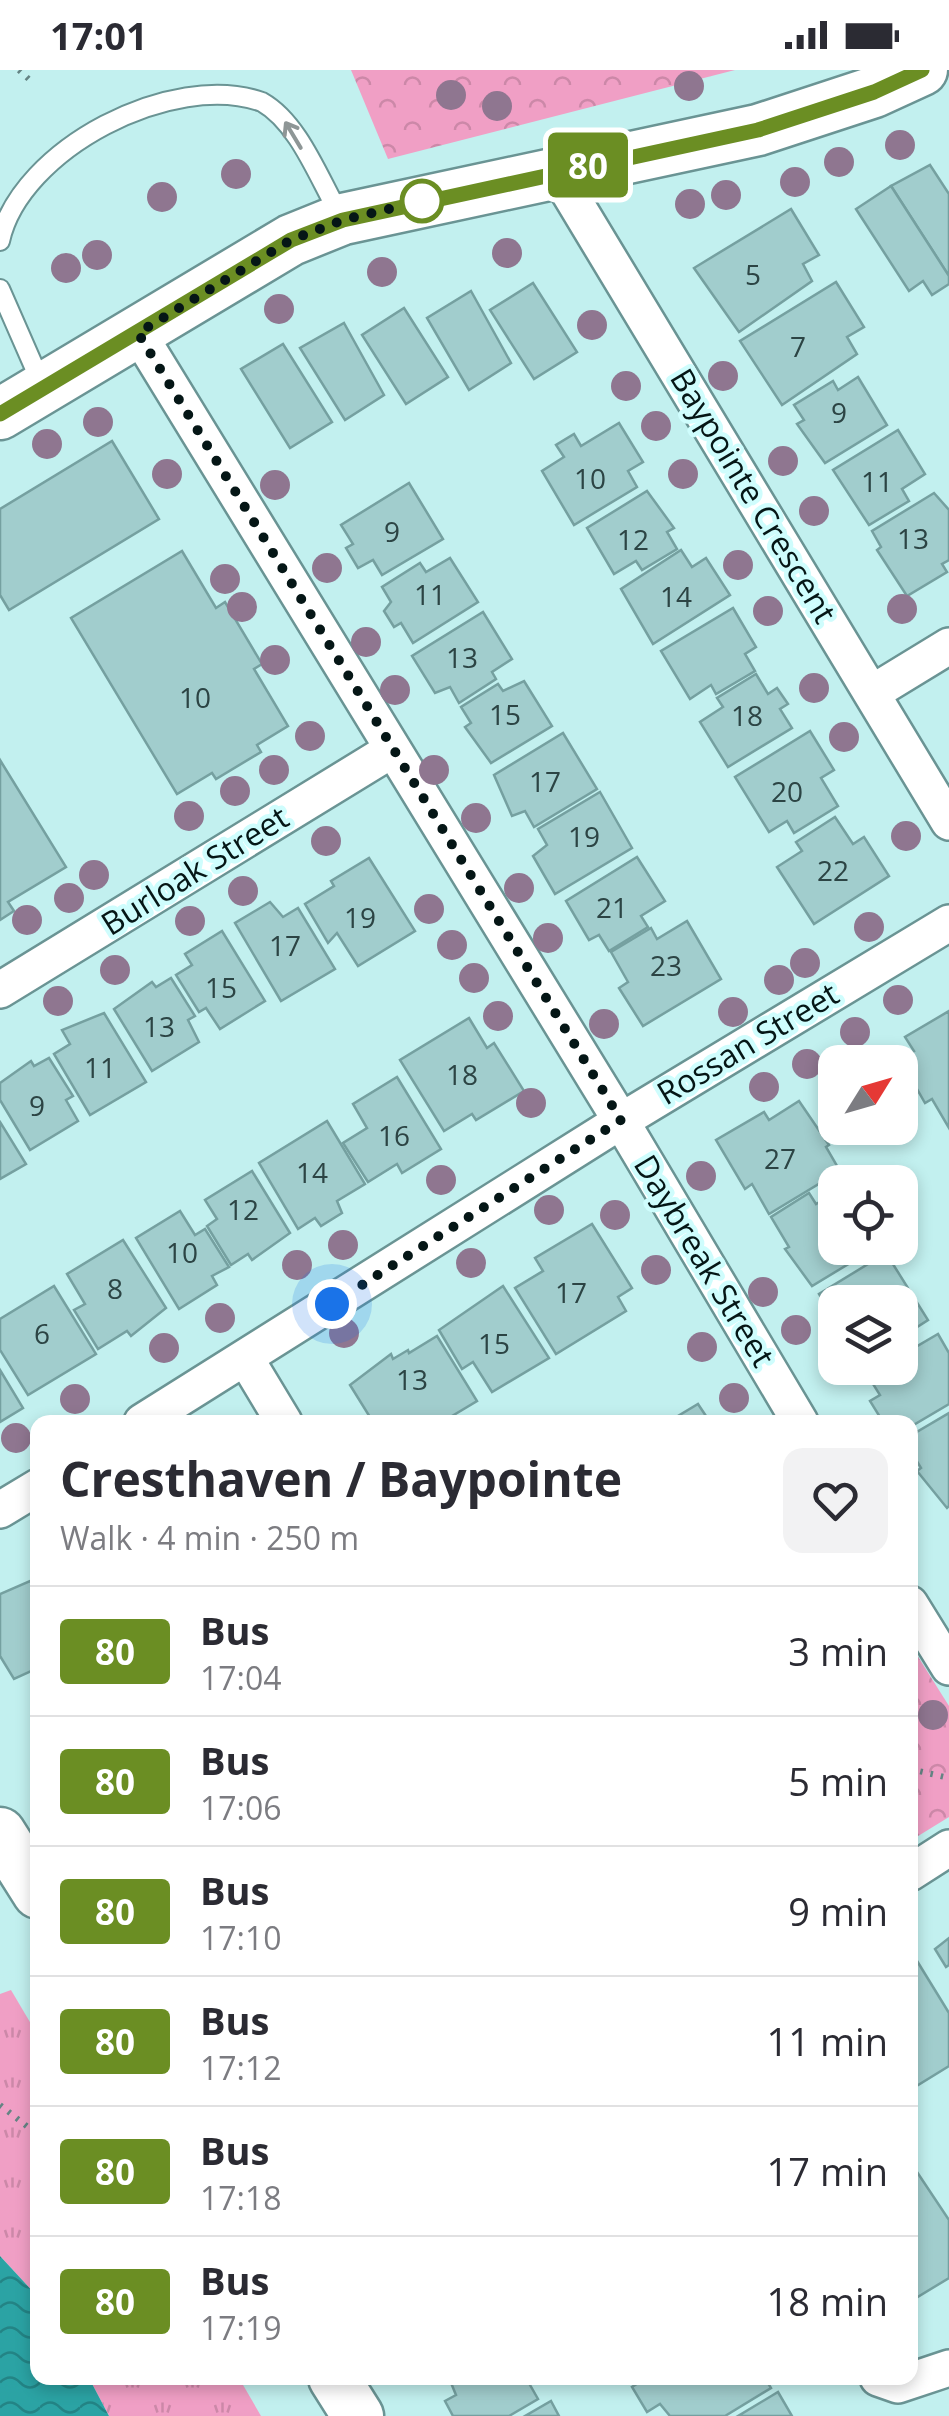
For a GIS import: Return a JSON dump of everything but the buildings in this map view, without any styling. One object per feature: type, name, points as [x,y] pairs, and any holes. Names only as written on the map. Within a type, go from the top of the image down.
[{"type":"street","points":[[0,414],[291,240],[343,220],[758,130],[874,92],[922,70]]},
{"type":"street","name":"Baypointe Crescent","points":[[556,171],[949,822]]},
{"type":"street","name":"Daybreak Street","points":[[138,333],[390,751],[621,1120],[796,1415]]},
{"type":"street","points":[[872,693],[949,646]]},
{"type":"street","name":"Burloak Street","points":[[0,990],[390,751]]},
{"type":"street","name":"Rossan Street","points":[[153,1415],[621,1120],[949,923]]},
{"type":"street","points":[[246,1358],[280,1415]]},
{"type":"street","points":[[0,1510],[30,1492]]},
{"type":"street","points":[[918,1617],[949,1667]]},
{"type":"street","points":[[918,1868],[949,1848]]},
{"type":"street","points":[[918,2378],[949,2368]]},
{"type":"street","points":[[338,2385],[358,2416]]},
{"type":"lane","points":[[0,240],[27,182],[51,154],[141,100],[198,88],[232,90],[262,102],[284,119],[343,220]]},
{"type":"lane","points":[[0,289],[43,389]]},
{"type":"path","points":[[19,70],[32,83]]},
{"type":"path","points":[[918,1771],[949,1778]]},
{"type":"path","points":[[0,2104],[30,2128]]},
{"type":"green space","points":[[351,70],[735,70],[388,159]]},
{"type":"green space","points":[[918,1657],[949,1706],[949,1817],[918,1836]]},
{"type":"green space","points":[[11,1990],[30,2022],[30,2288],[0,2256],[0,1994]]},
{"type":"green space","points":[[93,2385],[243,2385],[261,2416],[109,2416]]},
{"type":"water","points":[[0,2256],[30,2288],[30,2385],[93,2385],[109,2416],[0,2416]]},
{"type":"bus line","name":"80","points":[[0,414],[291,240],[343,220],[498,183],[758,130],[874,92],[922,70]]},
{"type":"route","points":[[332,1304],[621,1120],[390,751],[138,333],[291,240],[343,220],[422,201]]}]
